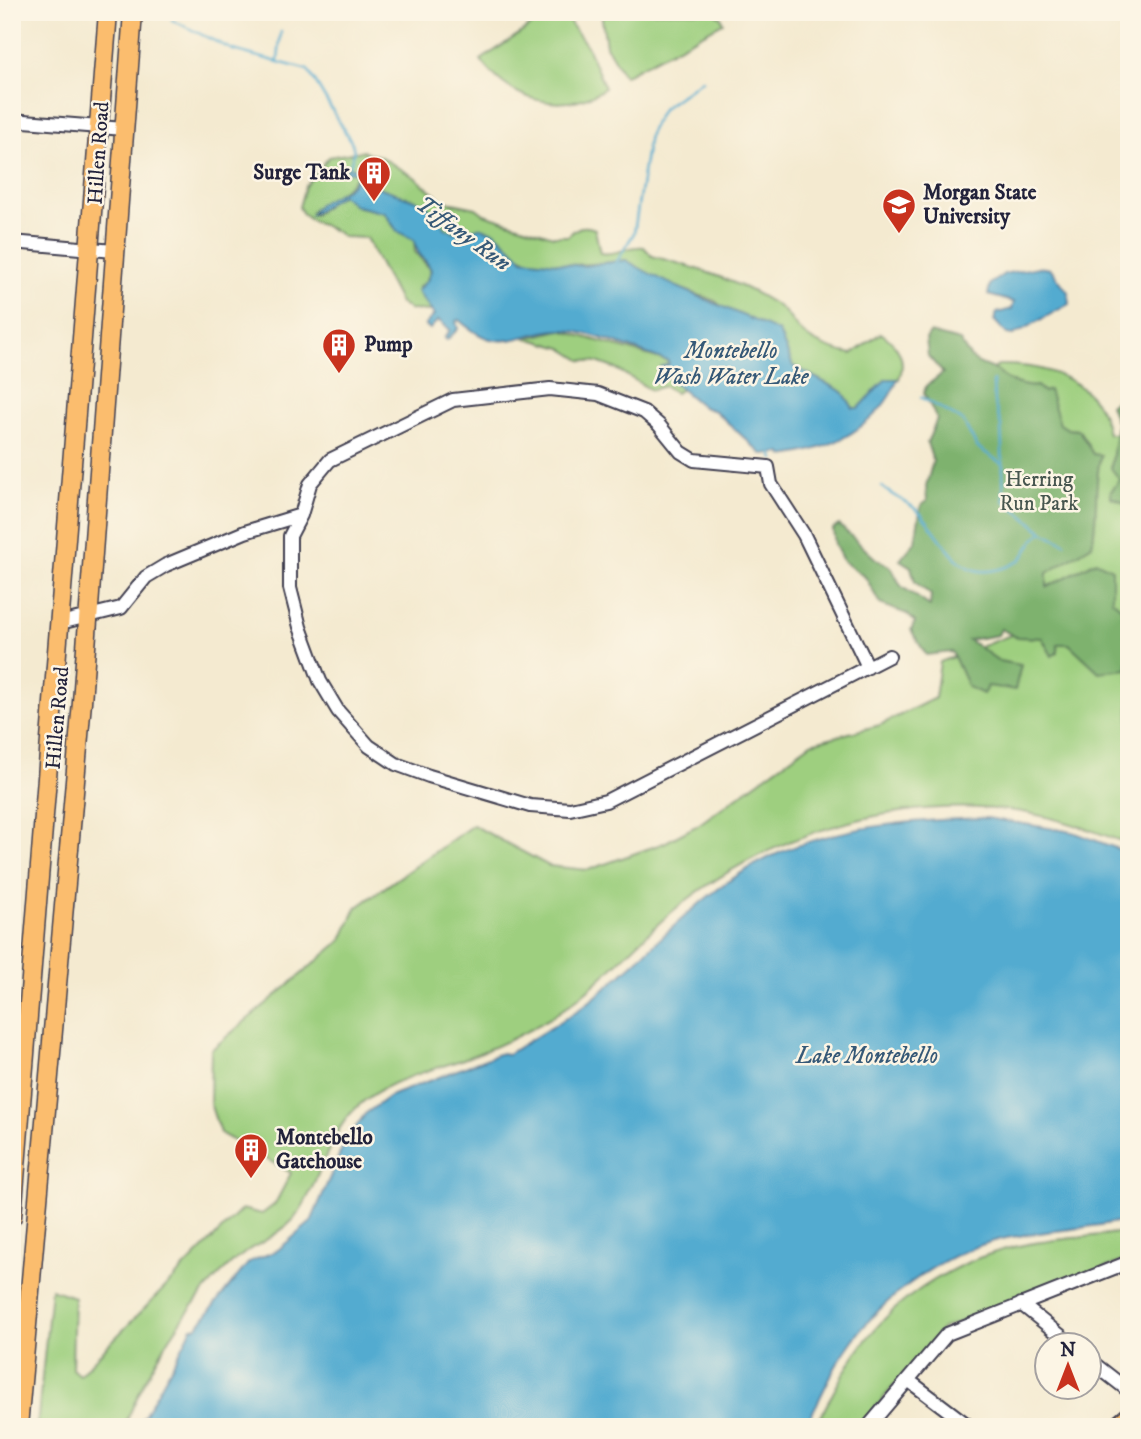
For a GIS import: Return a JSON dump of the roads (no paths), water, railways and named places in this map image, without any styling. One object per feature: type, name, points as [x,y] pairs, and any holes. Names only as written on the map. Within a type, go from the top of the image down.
[{"type":"main road","name":"Hillen Road","points":[[12,1217],[108,12]]},
{"type":"main road","name":"Hillen Road","points":[[18,1427],[17,1394],[89,615],[133,12]]},
{"type":"main road","points":[[1116,1427],[1129,1416]]},
{"type":"street","points":[[12,120],[124,129]]},
{"type":"street","points":[[12,242],[114,251]]},
{"type":"street","points":[[868,667],[804,535],[771,484],[768,467],[712,464],[688,458],[650,416],[598,394],[550,389],[453,400],[330,460],[314,477],[301,515],[290,536],[290,588],[312,662],[338,711],[369,746],[396,764],[515,802],[564,809],[606,801],[868,667],[889,656]]},
{"type":"street","points":[[60,623],[121,608],[146,577],[166,565],[245,532],[301,515]]},
{"type":"street","points":[[868,1427],[947,1334],[1096,1278],[1129,1262]]},
{"type":"street","points":[[1021,1304],[1053,1330]]},
{"type":"street","points":[[1102,1370],[1129,1391]]},
{"type":"street","points":[[908,1380],[970,1427]]},
{"type":"water","name":"Montebello Wash Water Lake","points":[[346,167],[365,170],[378,187],[426,204],[446,229],[461,234],[478,227],[495,232],[523,259],[583,266],[626,260],[663,280],[779,332],[793,366],[843,392],[853,408],[859,408],[886,379],[898,379],[879,410],[852,433],[819,448],[783,456],[782,453],[762,454],[715,411],[703,407],[668,378],[660,375],[660,367],[669,364],[668,361],[629,347],[584,333],[560,330],[498,340],[487,338],[459,320],[456,321],[458,329],[447,340],[444,338],[450,330],[438,320],[430,329],[425,325],[434,315],[417,291],[428,279],[431,270],[414,240],[397,231],[385,213],[356,206],[341,195],[311,215],[321,203],[344,190],[355,180],[357,172],[346,172]]},
{"type":"water","points":[[1038,267],[1051,269],[1068,292],[1069,304],[1013,335],[1007,334],[994,320],[997,313],[1012,309],[1014,302],[988,295],[990,284],[1004,274]]},
{"type":"water","name":"Lake Montebello","points":[[987,818],[1073,832],[1129,853],[1129,1219],[1002,1239],[954,1256],[931,1269],[888,1301],[853,1340],[834,1369],[804,1427],[139,1427],[191,1328],[197,1327],[249,1262],[278,1250],[311,1222],[344,1144],[365,1114],[390,1096],[501,1053],[508,1054],[555,1025],[601,992],[703,901],[748,869],[772,856],[824,837],[877,826]]},
{"type":"waterway","name":"Tiffany Run","points":[[172,20],[233,50],[308,70],[352,143],[354,151],[350,166]]},
{"type":"waterway","points":[[278,60],[281,32]]},
{"type":"waterway","points":[[616,263],[634,233],[649,134],[662,109],[702,80]]},
{"type":"waterway","name":"Tiffany Run","points":[[993,381],[994,402],[1001,425],[1004,500],[1043,532],[1065,543]]},
{"type":"waterway","name":"Tiffany Run","points":[[921,397],[963,421],[977,447],[1004,465]]},
{"type":"waterway","name":"Tiffany Run","points":[[772,453],[774,459]]},
{"type":"waterway","name":"Tiffany Run","points":[[882,487],[918,511],[957,559],[968,567],[981,571],[996,570],[1020,560],[1043,532]]},
{"type":"place","name":"Surge Tank","points":[[374,203]]},
{"type":"place","name":"Morgan State University","points":[[899,235]]},
{"type":"place","name":"Pump","points":[[339,375]]},
{"type":"place","name":"Montebello Gatehouse","points":[[251,1180]]},
{"type":"park label","name":"Herring Run Park","points":[[1039,492]]}]
